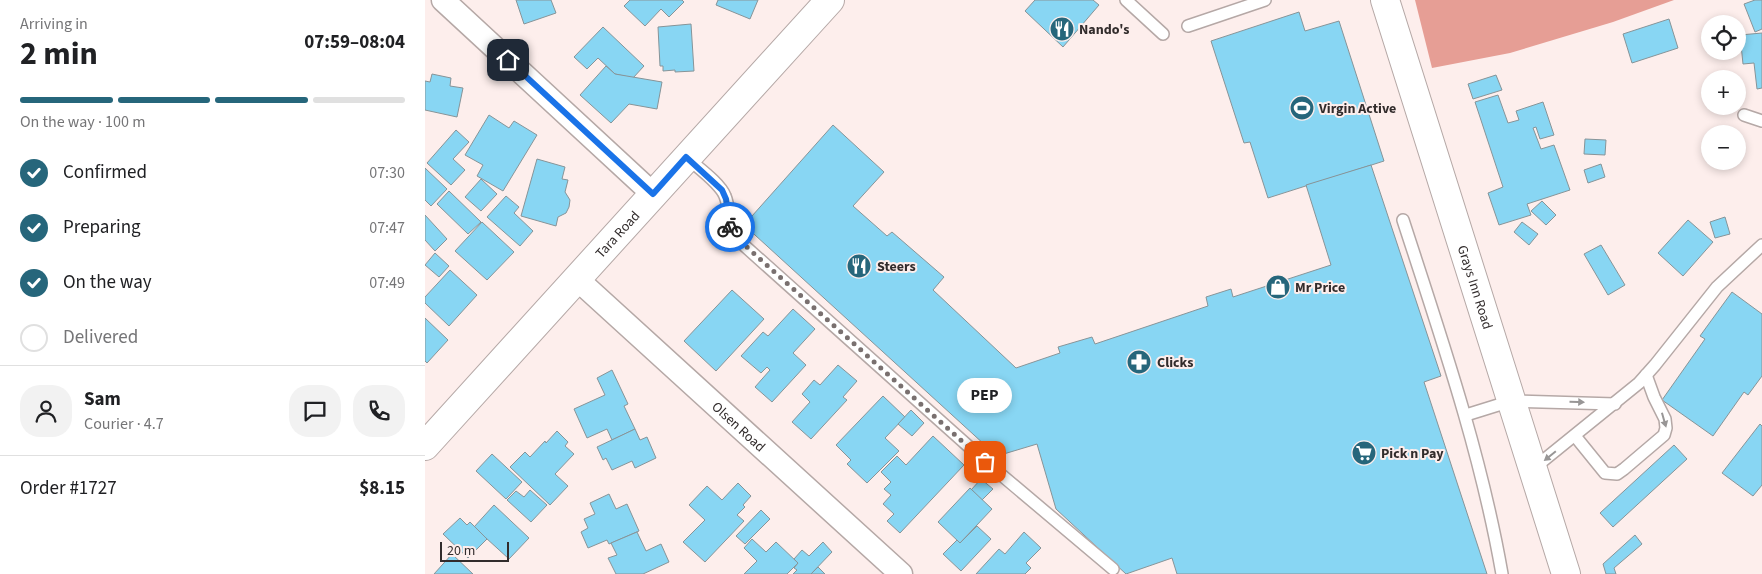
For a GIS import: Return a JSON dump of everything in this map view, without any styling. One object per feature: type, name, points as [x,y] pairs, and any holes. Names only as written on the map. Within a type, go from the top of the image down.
[{"type":"street","points":[[443,0],[653,194]]},
{"type":"street","name":"Tara Road","points":[[425,446],[830,0]]},
{"type":"street","name":"Grays Inn Road","points":[[1385,0],[1566,574]]},
{"type":"street","name":"Olsen Road","points":[[577,279],[901,574]]},
{"type":"lane","points":[[1126,0],[1163,34]]},
{"type":"lane","points":[[1188,26],[1265,0]]},
{"type":"lane","points":[[1744,115],[1762,121]]},
{"type":"lane","points":[[686,157],[722,190],[726,199],[730,227],[739,240],[985,462],[1113,569]]},
{"type":"lane","points":[[1403,220],[1466,415],[1497,545],[1502,574]]},
{"type":"lane","points":[[1532,469],[1615,404],[1647,375],[1717,287],[1762,245]]},
{"type":"lane","points":[[1575,436],[1605,473],[1617,474],[1624,469],[1664,434],[1667,428],[1647,375]]},
{"type":"lane","points":[[1466,415],[1511,400],[1615,404]]},
{"type":"shaded area","points":[[1415,0],[1674,0],[1613,22],[1510,53],[1432,68]]},
{"type":"building","points":[[516,0],[551,0],[556,13],[524,24]]},
{"type":"building","points":[[630,0],[682,0],[684,2],[669,17],[661,9],[645,26],[624,6]]},
{"type":"building","points":[[718,0],[758,0],[750,19],[716,5]]},
{"type":"building","name":"Nando's","points":[[1035,0],[1093,0],[1099,5],[1063,47],[1025,11]]},
{"type":"building","points":[[1755,0],[1762,0],[1762,29],[1755,32],[1744,4]]},
{"type":"building","points":[[1299,12],[1305,31],[1339,21],[1384,161],[1268,198],[1250,142],[1244,143],[1211,41]]},
{"type":"building","points":[[1669,19],[1678,48],[1632,63],[1623,34]]},
{"type":"building","points":[[691,24],[694,71],[663,71],[663,66],[660,66],[658,27]]},
{"type":"building","points":[[603,27],[644,66],[633,78],[615,74],[598,58],[587,69],[574,57]]},
{"type":"building","points":[[1762,33],[1762,88],[1757,89],[1754,63],[1743,64],[1743,60],[1746,60],[1746,34]]},
{"type":"building","points":[[606,66],[615,74],[662,82],[657,109],[629,104],[611,123],[580,95]]},
{"type":"building","points":[[432,74],[451,78],[450,86],[463,88],[457,117],[425,110],[425,81],[430,82]]},
{"type":"building","points":[[1496,75],[1502,90],[1473,99],[1468,84]]},
{"type":"building","points":[[1498,95],[1508,123],[1519,120],[1516,111],[1543,102],[1554,135],[1540,139],[1536,127],[1533,128],[1541,149],[1554,145],[1570,190],[1527,204],[1531,215],[1499,225],[1488,193],[1503,187],[1475,102]]},
{"type":"building","points":[[489,115],[509,128],[514,121],[537,135],[503,191],[477,176],[483,165],[465,155]]},
{"type":"building","points":[[833,125],[884,172],[853,206],[887,236],[892,232],[944,277],[933,290],[1016,368],[1060,353],[1058,347],[1092,337],[1095,344],[1208,306],[1206,297],[1231,289],[1233,297],[1331,265],[1306,185],[1371,165],[1441,376],[1424,382],[1487,574],[1177,574],[1172,558],[1126,574],[1056,509],[1037,444],[997,456],[744,225]]},
{"type":"building","points":[[456,130],[469,142],[453,159],[465,170],[451,185],[427,163]]},
{"type":"building","points":[[1585,139],[1606,140],[1605,155],[1584,154]]},
{"type":"building","points":[[537,159],[565,167],[562,179],[568,180],[565,192],[570,200],[569,207],[566,213],[558,217],[556,226],[521,216]]},
{"type":"building","points":[[1601,164],[1605,177],[1588,183],[1584,170]]},
{"type":"building","points":[[425,168],[447,189],[431,206],[425,200]]},
{"type":"building","points":[[481,179],[497,194],[481,211],[465,197]]},
{"type":"building","points":[[449,191],[481,222],[468,234],[437,204]]},
{"type":"building","points":[[506,196],[519,207],[514,213],[533,231],[520,246],[487,217]]},
{"type":"building","points":[[1542,201],[1556,215],[1546,225],[1531,211]]},
{"type":"building","points":[[425,215],[447,239],[435,251],[425,240]]},
{"type":"building","points":[[1725,217],[1730,234],[1715,238],[1710,222]]},
{"type":"building","points":[[1688,220],[1713,242],[1683,276],[1658,253]]},
{"type":"building","points":[[482,222],[514,252],[487,280],[455,251]]},
{"type":"building","points":[[1522,222],[1538,234],[1529,245],[1514,232]]},
{"type":"building","points":[[1601,245],[1625,285],[1608,295],[1584,254]]},
{"type":"building","points":[[435,253],[449,266],[439,277],[425,265]]},
{"type":"building","points":[[450,270],[477,295],[449,326],[425,303],[425,297]]},
{"type":"building","points":[[732,290],[764,319],[716,371],[684,341]]},
{"type":"building","points":[[1732,292],[1762,314],[1762,376],[1748,395],[1744,392],[1713,436],[1662,400],[1705,339],[1700,336]]},
{"type":"building","points":[[793,309],[815,329],[793,353],[806,365],[772,402],[755,387],[770,370],[767,367],[761,373],[741,356],[763,332],[768,336]]},
{"type":"building","points":[[425,318],[448,340],[427,363],[425,361]]},
{"type":"building","points":[[838,365],[857,381],[843,397],[847,400],[811,439],[792,422],[810,402],[802,394],[814,380],[820,385]]},
{"type":"building","points":[[612,370],[628,404],[624,406],[635,429],[612,440],[607,429],[587,438],[574,409],[605,395],[597,378]]},
{"type":"building","points":[[883,396],[905,417],[885,438],[899,451],[867,483],[847,464],[851,460],[836,445]]},
{"type":"building","points":[[911,410],[924,423],[912,436],[898,424]]},
{"type":"building","points":[[1760,424],[1762,426],[1762,485],[1753,496],[1722,473]]},
{"type":"building","points":[[635,429],[640,440],[647,437],[656,458],[635,468],[632,461],[612,470],[606,458],[603,460],[597,447]]},
{"type":"building","points":[[557,431],[568,442],[565,446],[574,454],[555,474],[568,486],[550,505],[510,467],[525,452],[530,457]]},
{"type":"building","points":[[933,436],[964,465],[900,533],[887,521],[894,514],[883,504],[891,495],[884,489],[891,482],[881,472],[897,456],[906,465]]},
{"type":"building","points":[[1674,445],[1687,459],[1613,527],[1600,513]]},
{"type":"building","points":[[492,454],[522,482],[506,499],[476,471]]},
{"type":"building","points":[[981,479],[993,489],[982,500],[971,490]]},
{"type":"building","points":[[738,483],[751,496],[743,505],[745,507],[737,515],[744,521],[705,562],[683,542],[705,520],[689,505],[707,486],[722,500]]},
{"type":"building","points":[[970,488],[992,509],[960,543],[938,522]]},
{"type":"building","points":[[530,490],[547,505],[531,522],[507,500],[516,491],[524,497]]},
{"type":"building","points":[[609,494],[616,509],[627,504],[639,531],[609,544],[607,540],[588,548],[581,532],[588,528],[584,519],[595,514],[590,503]]},
{"type":"building","points":[[494,505],[529,538],[509,559],[474,527]]},
{"type":"building","points":[[761,510],[770,519],[745,544],[736,536]]},
{"type":"building","points":[[460,518],[467,525],[470,522],[487,539],[468,558],[443,534]]},
{"type":"building","points":[[977,526],[991,539],[961,571],[943,554],[957,540],[960,543]]},
{"type":"building","points":[[637,532],[646,551],[661,544],[669,562],[643,574],[616,574],[608,558],[617,555],[611,543]]},
{"type":"building","points":[[1024,532],[1041,548],[1026,563],[1031,568],[1025,574],[976,574],[999,549],[1005,554]]},
{"type":"building","points":[[1635,535],[1642,544],[1614,568],[1616,574],[1606,574],[1603,564]]},
{"type":"building","points":[[752,539],[766,552],[776,542],[798,563],[787,574],[744,574],[757,561],[744,548]]},
{"type":"building","points":[[823,542],[832,552],[811,574],[793,574],[797,570],[794,568],[798,563],[794,559],[802,550],[809,556]]},
{"type":"building","points":[[452,554],[473,574],[434,574]]},
{"type":"building","points":[[818,567],[825,574],[811,574]]},
{"type":"way so far","points":[[730,227],[739,240],[985,462]]},
{"type":"place","name":"Nando's","points":[[1062,29]]},
{"type":"place","name":"Virgin Active","points":[[1302,108]]},
{"type":"place","name":"Steers","points":[[859,266]]},
{"type":"place","name":"Mr Price","points":[[1278,287]]},
{"type":"place","name":"Clicks","points":[[1139,362]]},
{"type":"place","name":"Pick n Pay","points":[[1364,453]]},
{"type":"place","name":"PEP","points":[[985,462]]},
{"type":"route","points":[[508,60],[653,194],[686,157],[722,190],[726,199],[730,227]]}]
